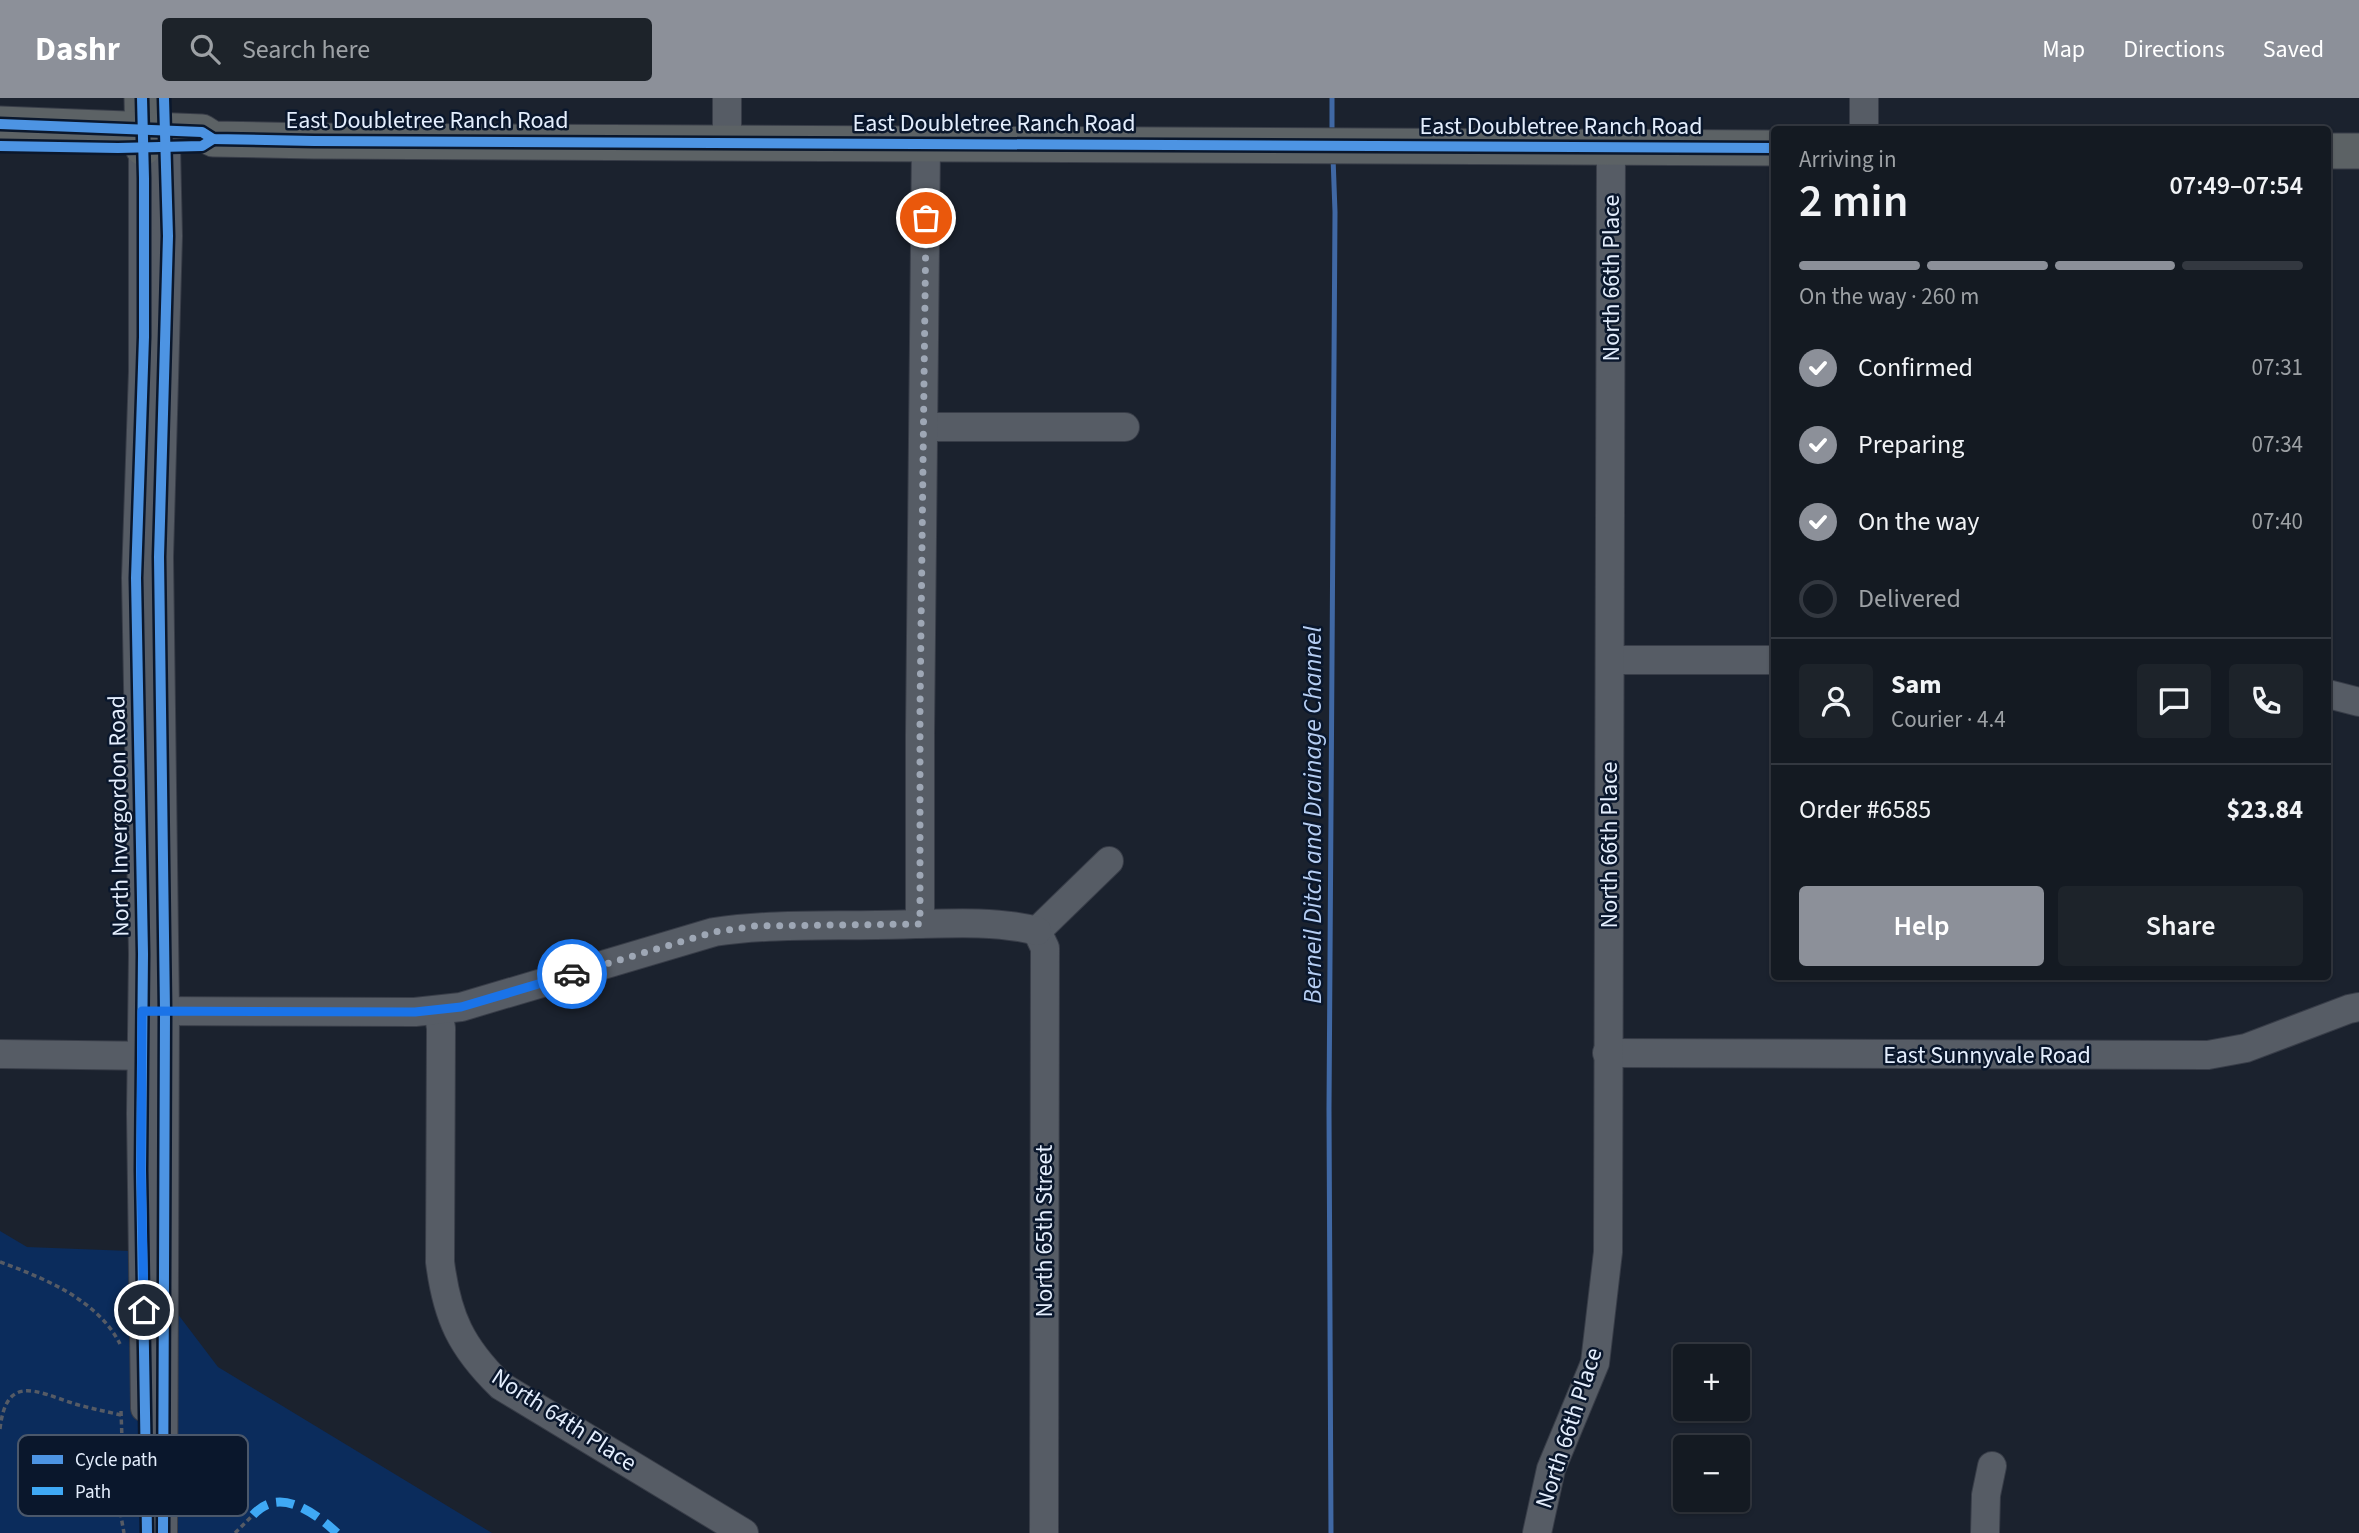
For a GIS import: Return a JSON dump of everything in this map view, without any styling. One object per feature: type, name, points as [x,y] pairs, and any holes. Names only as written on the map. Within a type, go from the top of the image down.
[{"type":"main road","name":"East Doubletree Ranch Road","points":[[0,124],[153,125],[202,132],[213,139],[1771,148]]},
{"type":"main road","name":"East Doubletree Ranch Road","points":[[0,146],[153,125]]},
{"type":"main road","points":[[2331,151],[2359,151]]},
{"type":"street","points":[[727,98],[727,142]]},
{"type":"street","points":[[1864,98],[1864,126]]},
{"type":"street","name":"North Invergordon Road","points":[[153,125],[159,557],[148,660],[153,1056],[166,1284],[164,1435]]},
{"type":"street","points":[[920,924],[926,144]]},
{"type":"street","name":"North 66th Place","points":[[1537,1533],[1550,1469],[1595,1363],[1608,1252],[1611,147]]},
{"type":"street","points":[[924,427],[1125,427]]},
{"type":"street","points":[[1610,660],[1771,660]]},
{"type":"street","points":[[2331,695],[2359,702]]},
{"type":"street","points":[[154,1011],[415,1012],[461,1007],[714,932],[755,926],[920,924],[1018,926],[1037,931],[1109,861]]},
{"type":"street","name":"North 65th Street","points":[[1037,931],[1045,948],[1044,1533]]},
{"type":"street","name":"East Sunnyvale Road","points":[[1607,1053],[2208,1055],[2246,1048],[2359,1007]]},
{"type":"street","name":"North 64th Place","points":[[438,1010],[441,1028],[440,1262],[443,1287],[461,1340],[478,1363],[501,1386],[744,1533]]},
{"type":"street","points":[[0,1054],[153,1056]]},
{"type":"street","name":"North Invergordon Road","points":[[145,1435],[141,1156],[153,1056]]},
{"type":"street","points":[[1985,1533],[1986,1495],[1992,1465]]},
{"type":"path","points":[[0,1262],[83,1302],[112,1329],[120,1343],[121,1354]]},
{"type":"path","points":[[0,1429],[6,1406],[18,1392],[26,1390],[35,1390],[78,1405],[121,1415]]},
{"type":"path","points":[[122,1402],[122,1435]]},
{"type":"path","points":[[235,1533],[253,1515]]},
{"type":"shaded area","points":[[0,1231],[27,1247],[130,1251],[218,1367],[492,1533],[0,1533]]},
{"type":"waterway","name":"Berneil Ditch and Drainage Channel","points":[[1332,98],[1332,133]]},
{"type":"waterway","name":"Berneil Ditch and Drainage Channel","points":[[1331,1533],[1329,1109],[1335,212],[1333,157]]},
{"type":"marked path","points":[[253,1515],[263,1507],[285,1502],[307,1510],[337,1533]]},
{"type":"cycle path","points":[[142,98],[144,337],[136,578],[143,954],[141,1170],[145,1435]]},
{"type":"cycle path","points":[[163,1435],[165,1011],[159,557],[168,236],[164,98]]},
{"type":"cycle path","points":[[0,124],[202,132],[213,139],[314,141],[1771,148]]},
{"type":"cycle path","points":[[0,146],[202,146],[213,139]]},
{"type":"cycle path","points":[[147,1516],[147,1533]]},
{"type":"cycle path","points":[[163,1516],[163,1533]]},
{"type":"way so far","points":[[572,974],[714,932],[755,926],[920,924],[926,218]]},
{"type":"route","points":[[144,1310],[142,1011],[415,1012],[461,1007],[572,974]]}]
